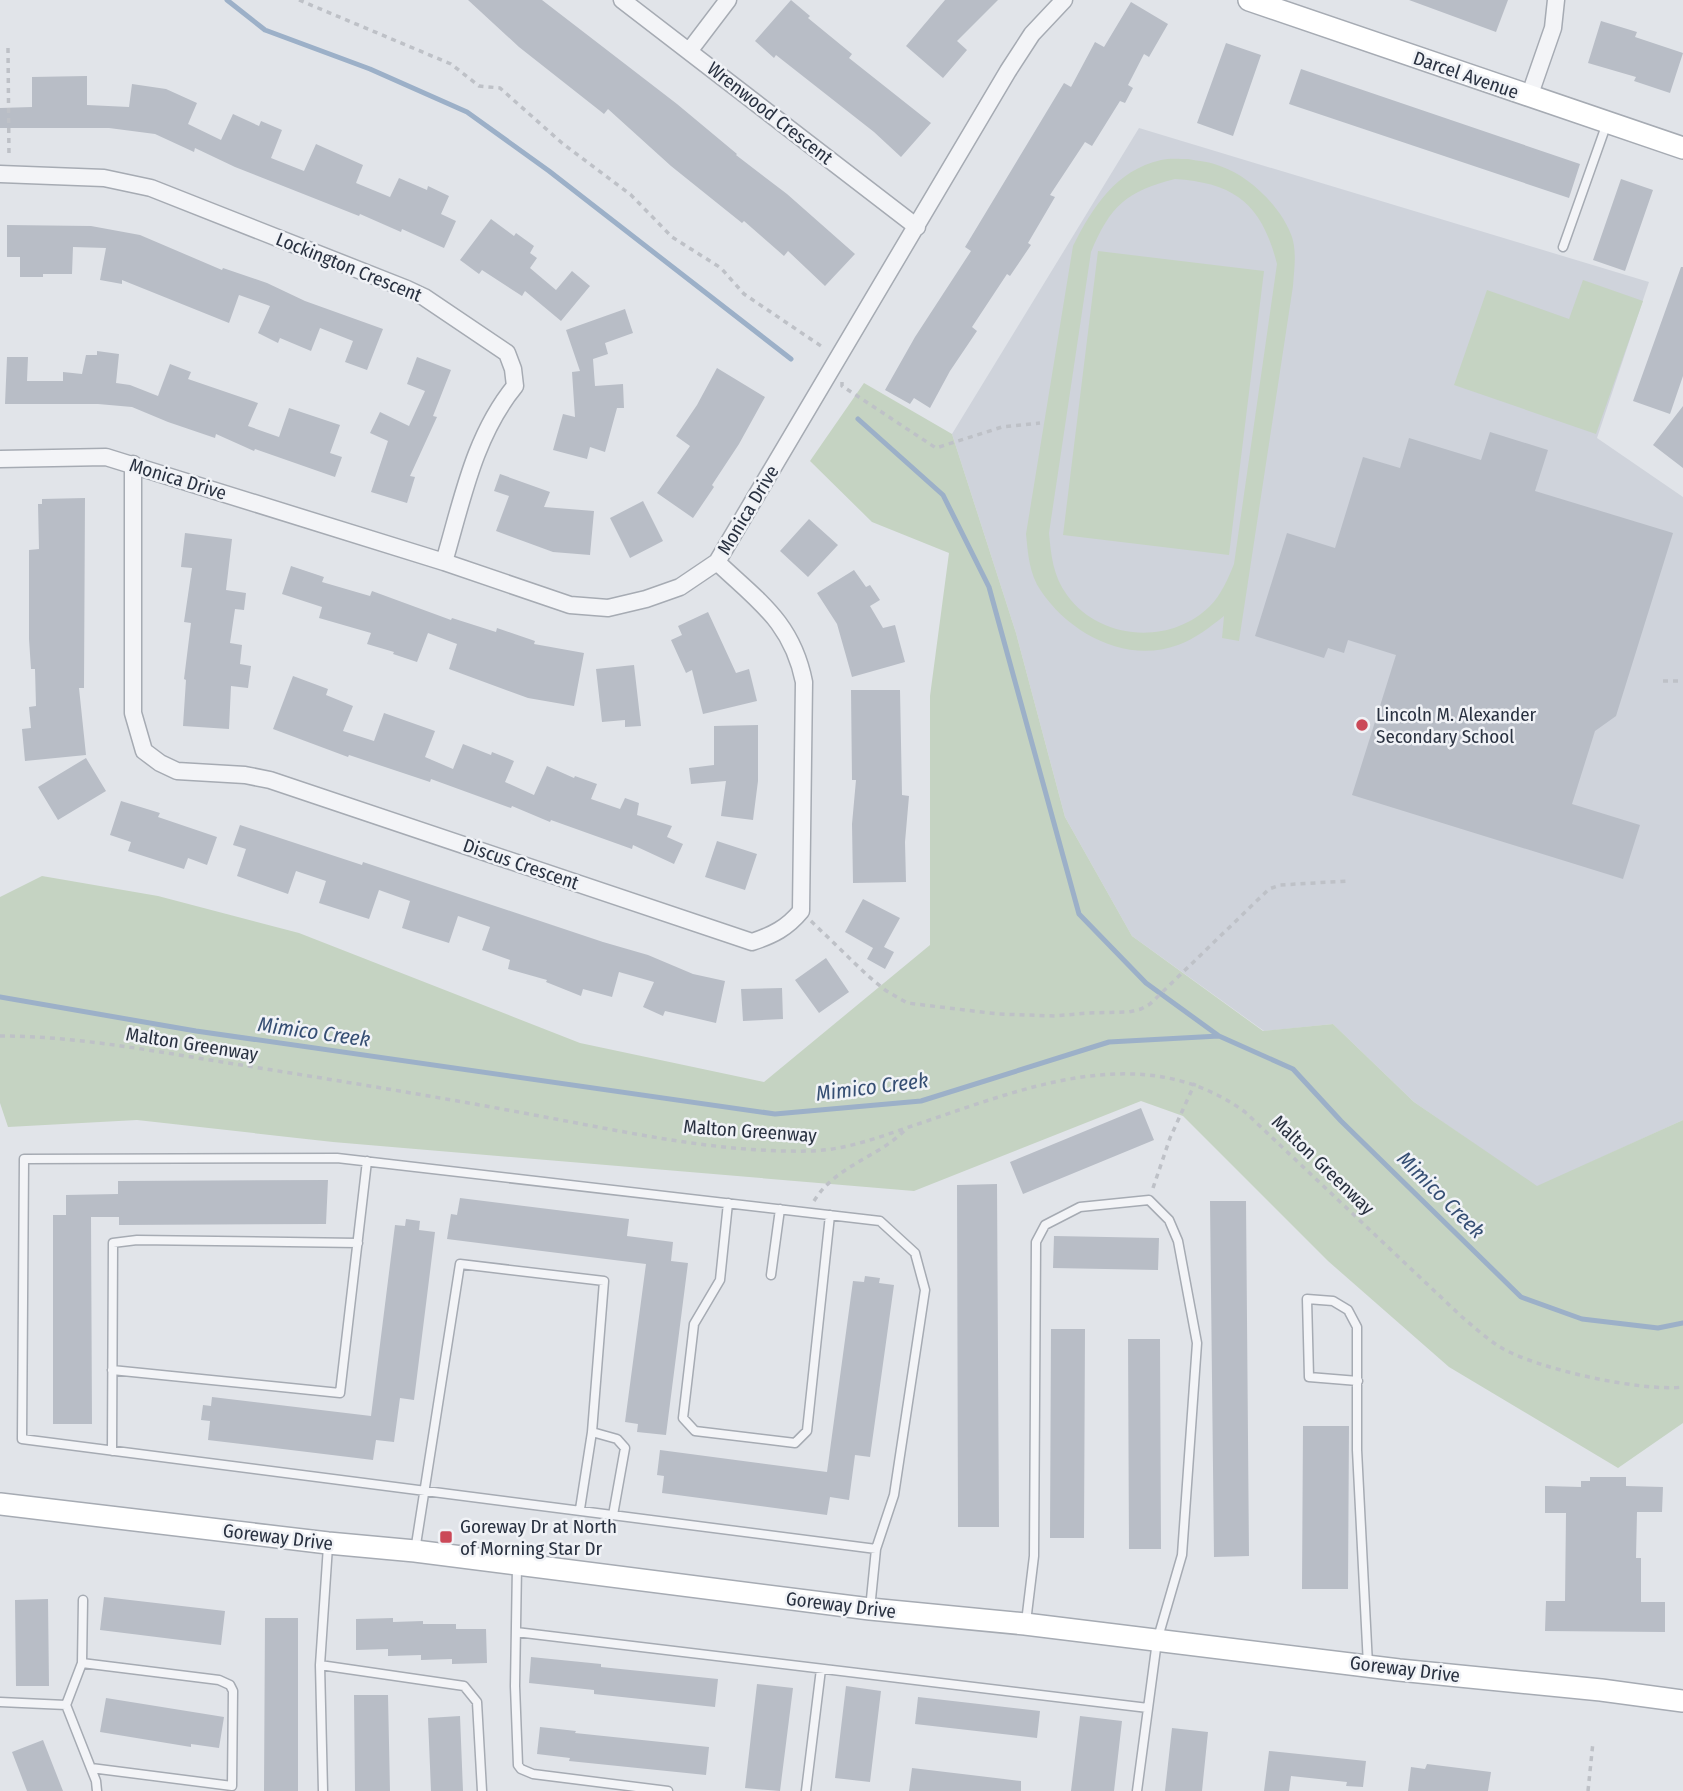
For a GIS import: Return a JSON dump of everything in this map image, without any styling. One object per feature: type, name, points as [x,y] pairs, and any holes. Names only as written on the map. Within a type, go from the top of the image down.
[{"type":"main road","name":"Darcel Avenue","points":[[1249,0],[1683,148]]},
{"type":"main road","name":"Goreway Drive","points":[[0,1504],[517,1563],[870,1609],[1025,1624],[1683,1702]]},
{"type":"street","name":"Wrenwood Crescent","points":[[622,0],[917,227]]},
{"type":"street","points":[[690,50],[728,0]]},
{"type":"street","name":"Monica Drive","points":[[0,459],[94,456],[133,464],[444,562],[570,605],[608,608],[680,587],[717,562],[1008,71],[1032,34],[1064,0]]},
{"type":"street","points":[[1529,97],[1553,28],[1556,0]]},
{"type":"street","name":"Lockington Crescent","points":[[5,174],[104,178],[151,188],[407,289],[424,297],[507,353],[515,386],[499,406],[481,441],[444,562]]},
{"type":"street","name":"Discus Crescent","points":[[133,464],[133,713],[144,751],[160,763],[177,771],[245,775],[270,780],[752,942],[777,933],[801,911]]},
{"type":"street","points":[[717,562],[772,614],[788,634],[799,657],[804,682],[801,911]]},
{"type":"lane","points":[[1563,247],[1607,123]]},
{"type":"lane","points":[[870,1609],[876,1549],[894,1495],[925,1290],[915,1253],[880,1221],[337,1158],[24,1160],[22,1439],[876,1549]]},
{"type":"lane","points":[[113,1370],[340,1393],[367,1161]]},
{"type":"lane","points":[[1025,1624],[1034,1556],[1037,1242],[1045,1225],[1080,1207],[1149,1200],[1169,1220],[1178,1241],[1198,1343],[1182,1555],[1157,1641],[1136,1791]]},
{"type":"lane","points":[[729,1203],[720,1280],[694,1324],[684,1418],[695,1431],[795,1443],[807,1431],[831,1215]]},
{"type":"lane","points":[[771,1275],[780,1209]]},
{"type":"lane","points":[[112,1451],[113,1243],[137,1240],[358,1243]]},
{"type":"lane","points":[[415,1551],[460,1264],[604,1281],[592,1432],[580,1509]]},
{"type":"lane","points":[[1358,1381],[1309,1377],[1307,1298],[1333,1301],[1348,1310],[1357,1327],[1358,1381],[1357,1450],[1368,1665]]},
{"type":"lane","points":[[592,1432],[617,1439],[625,1448],[613,1515]]},
{"type":"lane","points":[[323,1791],[320,1665],[328,1543]]},
{"type":"lane","points":[[517,1563],[515,1742],[516,1760],[521,1769],[533,1774],[668,1791]]},
{"type":"lane","points":[[83,1600],[82,1663],[66,1705],[97,1791]]},
{"type":"lane","points":[[516,1632],[1148,1708]]},
{"type":"lane","points":[[82,1663],[219,1680],[230,1685],[233,1691],[232,1788],[90,1768]]},
{"type":"lane","points":[[320,1665],[464,1686],[477,1702],[482,1791]]},
{"type":"lane","points":[[806,1791],[821,1669]]},
{"type":"lane","points":[[0,1702],[66,1705]]},
{"type":"path","points":[[299,0],[451,64],[479,86],[500,88],[562,142],[632,195],[672,237],[721,268],[744,294],[839,357],[842,386],[936,448],[1002,427],[1041,423]]},
{"type":"path","points":[[5,174],[8,48]]},
{"type":"path","points":[[1663,681],[1683,681]]},
{"type":"path","points":[[801,911],[867,975],[907,1003],[998,1014],[1055,1016],[1129,1012],[1150,1004],[1269,889],[1280,885],[1348,881]]},
{"type":"path","name":"Malton Greenway","points":[[0,1036],[38,1037],[175,1055],[437,1096],[662,1139],[752,1149],[810,1151],[865,1142],[1054,1082],[1093,1074],[1131,1072],[1195,1083],[1226,1098],[1254,1119],[1462,1317],[1501,1347],[1541,1364],[1590,1377],[1651,1386],[1683,1387]]},
{"type":"path","points":[[1149,1200],[1170,1139],[1195,1083]]},
{"type":"path","points":[[807,1212],[822,1189],[838,1174],[887,1144],[907,1128]]},
{"type":"path","points":[[1588,1791],[1593,1742]]},
{"type":"shaded area","name":"Lincoln M. Alexander Secondary School","points":[[1139,128],[1649,282],[1597,438],[1683,497],[1683,1120],[1537,1187],[1414,1102],[1333,1024],[1264,1031],[1132,936],[1065,817],[1016,633],[952,434]]},
{"type":"green space","points":[[1164,159],[1185,159],[1213,164],[1231,171],[1253,185],[1273,204],[1294,243],[1293,286],[1239,641],[1222,638],[1224,616],[1178,645],[1139,651],[1101,641],[1067,620],[1053,606],[1034,578],[1026,534],[1073,246],[1097,205],[1118,182],[1145,165]],"holes":[[[1175,179],[1196,181],[1230,192],[1254,212],[1271,244],[1277,264],[1234,564],[1218,597],[1194,619],[1156,632],[1135,632],[1116,629],[1097,621],[1081,610],[1067,595],[1056,573],[1049,533],[1091,252],[1105,223],[1132,195]]]},
{"type":"green space","points":[[1098,251],[1264,271],[1229,555],[1063,535]]},
{"type":"green space","points":[[1583,280],[1643,301],[1596,434],[1454,385],[1487,290],[1569,319]]},
{"type":"green space","points":[[864,383],[952,434],[1016,633],[1065,817],[1132,936],[1263,1031],[1333,1024],[1414,1102],[1537,1186],[1683,1120],[1683,1423],[1618,1468],[1449,1367],[1328,1261],[1183,1116],[1141,1101],[914,1191],[333,1142],[137,1120],[8,1127],[0,1103],[0,897],[42,876],[158,896],[299,933],[580,1043],[764,1082],[930,945],[930,696],[949,553],[872,522],[810,461]]},
{"type":"building","points":[[468,0],[542,0],[677,104],[855,254],[825,286],[788,251],[784,256],[744,221],[742,223],[671,166],[608,109],[604,114],[519,47]]},
{"type":"building","points":[[791,0],[810,16],[808,18],[852,54],[849,58],[931,123],[901,157],[874,132],[755,41]]},
{"type":"building","points":[[945,0],[998,0],[957,41],[967,50],[943,78],[906,46]]},
{"type":"building","points":[[1409,0],[1508,0],[1496,32]]},
{"type":"building","points":[[1131,2],[1168,24],[1149,57],[1144,54],[1128,85],[1133,88],[1125,103],[1120,101],[1092,146],[1085,142],[1050,195],[1055,197],[1028,243],[1031,245],[1010,276],[1007,274],[972,327],[977,331],[950,371],[930,408],[914,398],[910,404],[885,390],[915,337],[971,251],[965,247],[1064,83],[1071,87],[1095,42],[1104,47]]},
{"type":"building","points":[[1601,21],[1637,32],[1635,37],[1683,53],[1670,93],[1634,81],[1636,77],[1588,63]]},
{"type":"building","points":[[1226,43],[1261,55],[1233,136],[1197,123]]},
{"type":"building","points":[[1301,69],[1580,164],[1569,198],[1289,104]]},
{"type":"building","points":[[87,76],[87,105],[129,107],[132,84],[166,89],[197,103],[188,124],[221,140],[233,114],[259,126],[261,121],[282,130],[271,158],[304,171],[316,144],[363,165],[356,183],[390,197],[399,178],[427,190],[428,186],[449,196],[441,214],[456,221],[444,248],[402,229],[401,232],[235,167],[195,148],[194,152],[155,134],[109,128],[0,128],[0,108],[32,107],[32,77]]},
{"type":"building","points":[[1621,179],[1653,190],[1625,271],[1593,260]]},
{"type":"building","points":[[491,219],[514,236],[516,233],[534,246],[530,253],[537,258],[530,268],[556,290],[572,271],[590,286],[561,321],[525,291],[522,296],[482,270],[479,274],[460,260]]},
{"type":"building","points":[[7,225],[91,226],[140,235],[222,270],[223,268],[267,283],[305,301],[383,329],[367,370],[345,362],[353,341],[320,328],[311,351],[280,338],[278,343],[258,333],[270,306],[239,295],[229,323],[122,280],[122,284],[100,280],[106,248],[73,247],[72,274],[20,277],[20,257],[7,257]]},
{"type":"building","points":[[1681,267],[1683,376],[1670,414],[1633,401]]},
{"type":"building","points":[[625,309],[633,333],[605,343],[608,354],[593,359],[595,386],[623,384],[624,408],[617,408],[605,452],[590,447],[587,459],[553,450],[563,414],[575,417],[572,372],[580,371],[566,330]]},
{"type":"building","points":[[97,351],[119,354],[116,383],[130,385],[158,396],[170,364],[191,372],[188,379],[258,403],[248,426],[279,437],[289,408],[340,425],[330,453],[342,457],[335,477],[255,449],[254,451],[216,434],[215,438],[168,422],[132,407],[98,404],[5,404],[7,357],[28,357],[27,381],[63,381],[63,372],[82,374],[86,355],[97,355]]},
{"type":"building","points":[[417,357],[451,370],[433,416],[437,417],[410,476],[415,477],[407,503],[371,492],[388,441],[370,433],[380,412],[409,426],[425,391],[407,384]]},
{"type":"building","points":[[717,368],[765,397],[712,485],[714,487],[693,518],[657,493],[690,446],[676,436]]},
{"type":"building","points":[[1683,406],[1683,468],[1653,445]]},
{"type":"building","points":[[1490,432],[1548,450],[1535,491],[1673,533],[1616,716],[1595,731],[1572,804],[1640,825],[1623,879],[1352,795],[1396,655],[1348,640],[1344,653],[1328,648],[1324,658],[1255,636],[1287,533],[1335,548],[1363,457],[1400,468],[1409,438],[1481,460]]},
{"type":"building","points":[[500,474],[550,492],[544,507],[594,511],[590,555],[553,552],[496,531],[509,496],[494,491]]},
{"type":"building","points":[[85,498],[84,688],[79,688],[86,755],[25,761],[22,729],[31,728],[29,707],[36,706],[35,669],[31,669],[29,639],[29,550],[39,549],[38,504],[42,504],[42,499]]},
{"type":"building","points":[[643,501],[663,541],[630,558],[610,518]]},
{"type":"building","points":[[809,519],[838,545],[808,577],[780,551]]},
{"type":"building","points":[[185,533],[232,539],[226,590],[246,593],[244,610],[235,609],[230,643],[242,645],[240,664],[251,666],[248,688],[231,686],[229,729],[183,726],[184,679],[191,623],[184,622],[192,568],[181,567]]},
{"type":"building","points":[[291,566],[324,577],[322,582],[370,596],[372,591],[451,620],[452,618],[496,632],[497,628],[535,641],[534,644],[584,653],[574,706],[528,698],[449,669],[457,644],[428,633],[417,662],[367,644],[371,633],[319,618],[322,607],[282,594]]},
{"type":"building","points":[[854,570],[866,587],[870,585],[880,600],[870,606],[883,628],[895,625],[905,662],[852,677],[837,624],[817,593]]},
{"type":"building","points":[[708,612],[736,673],[749,669],[757,701],[703,714],[692,670],[686,673],[671,640],[682,635],[678,626]]},
{"type":"building","points":[[634,665],[641,726],[625,727],[625,720],[602,722],[596,669]]},
{"type":"building","points":[[293,676],[328,689],[326,695],[353,706],[343,731],[374,741],[384,713],[435,731],[425,757],[453,769],[463,744],[514,761],[505,782],[534,795],[547,766],[574,778],[575,776],[597,784],[591,799],[620,809],[625,798],[639,803],[637,815],[672,826],[667,837],[683,844],[674,864],[633,845],[632,849],[431,779],[430,782],[349,755],[348,757],[273,729]]},
{"type":"building","points":[[851,690],[900,690],[902,795],[909,796],[905,842],[906,882],[853,883],[852,824],[856,780],[852,780]]},
{"type":"building","points":[[758,725],[758,781],[753,820],[721,816],[726,781],[691,784],[689,768],[714,765],[714,726]]},
{"type":"building","points":[[86,758],[106,791],[58,820],[38,787]]},
{"type":"building","points":[[121,801],[160,813],[158,817],[217,837],[207,865],[188,858],[184,869],[128,851],[131,842],[110,835]]},
{"type":"building","points":[[240,825],[648,955],[693,974],[725,981],[716,1023],[665,1011],[663,1016],[643,1007],[654,982],[619,972],[612,997],[583,989],[581,996],[546,982],[547,980],[508,969],[510,960],[482,950],[490,927],[458,916],[449,943],[402,928],[410,901],[379,890],[369,919],[319,903],[326,881],[296,871],[288,894],[237,876],[246,849],[233,845]]},
{"type":"building","points":[[717,841],[757,854],[745,890],[705,877]]},
{"type":"building","points":[[863,899],[900,918],[884,947],[894,952],[885,969],[867,959],[873,948],[845,932]]},
{"type":"building","points":[[826,958],[849,992],[819,1013],[795,980]]},
{"type":"building","points":[[782,988],[783,1019],[743,1021],[741,989]]},
{"type":"building","points":[[1141,1108],[1154,1140],[1023,1194],[1010,1162]]},
{"type":"building","points":[[328,1180],[326,1224],[119,1225],[119,1217],[91,1217],[92,1424],[53,1424],[53,1215],[66,1215],[66,1195],[118,1194],[118,1181]]},
{"type":"building","points":[[997,1184],[999,1527],[958,1527],[957,1185]]},
{"type":"building","points":[[460,1198],[629,1219],[627,1236],[673,1242],[671,1261],[688,1263],[666,1435],[637,1432],[638,1424],[625,1422],[646,1264],[447,1239],[451,1214],[457,1215]]},
{"type":"building","points":[[1210,1201],[1246,1201],[1249,1556],[1214,1557]]},
{"type":"building","points":[[406,1219],[420,1221],[419,1230],[435,1232],[414,1400],[400,1398],[394,1442],[376,1440],[373,1460],[208,1440],[210,1421],[201,1420],[203,1405],[211,1406],[212,1397],[371,1416],[395,1225],[405,1226]]},
{"type":"building","points":[[1054,1236],[1159,1238],[1158,1270],[1053,1268]]},
{"type":"building","points":[[865,1276],[880,1278],[879,1283],[894,1285],[870,1457],[855,1455],[849,1500],[830,1497],[827,1515],[662,1493],[664,1476],[657,1475],[660,1450],[827,1472],[853,1281],[864,1282]]},
{"type":"building","points":[[1051,1329],[1085,1329],[1084,1538],[1050,1538]]},
{"type":"building","points":[[1128,1339],[1160,1339],[1161,1549],[1129,1549]]},
{"type":"building","points":[[1303,1426],[1349,1426],[1348,1589],[1302,1589]]},
{"type":"building","points":[[1590,1477],[1626,1477],[1626,1486],[1663,1487],[1662,1512],[1637,1512],[1636,1558],[1641,1558],[1641,1602],[1665,1602],[1665,1632],[1545,1631],[1546,1601],[1565,1601],[1566,1513],[1545,1513],[1545,1486],[1581,1487],[1581,1481],[1590,1481]]},
{"type":"building","points":[[104,1597],[225,1611],[221,1645],[100,1630]]},
{"type":"building","points":[[48,1599],[49,1686],[16,1686],[15,1600]]},
{"type":"building","points":[[265,1618],[298,1618],[298,1791],[264,1791]]},
{"type":"building","points":[[393,1618],[393,1622],[423,1621],[423,1624],[456,1624],[456,1629],[486,1629],[487,1663],[452,1664],[452,1659],[421,1660],[421,1655],[388,1656],[388,1649],[356,1650],[356,1619]]},
{"type":"building","points":[[531,1657],[718,1679],[715,1707],[594,1694],[594,1690],[529,1683]]},
{"type":"building","points":[[757,1684],[793,1688],[780,1791],[745,1788]]},
{"type":"building","points":[[846,1686],[881,1691],[870,1782],[835,1778]]},
{"type":"building","points":[[354,1695],[388,1695],[390,1791],[355,1791]]},
{"type":"building","points":[[918,1697],[1040,1711],[1037,1738],[915,1724]]},
{"type":"building","points":[[106,1698],[224,1717],[219,1748],[191,1744],[191,1747],[100,1732]]},
{"type":"building","points":[[460,1716],[463,1791],[431,1791],[428,1718]]},
{"type":"building","points":[[1080,1716],[1122,1721],[1114,1791],[1071,1791]]},
{"type":"building","points":[[540,1727],[709,1747],[706,1775],[569,1761],[570,1758],[537,1754]]},
{"type":"building","points":[[1172,1728],[1208,1732],[1202,1791],[1165,1791]]},
{"type":"building","points":[[43,1740],[63,1791],[27,1791],[12,1752]]},
{"type":"building","points":[[1269,1751],[1366,1761],[1363,1787],[1346,1786],[1347,1782],[1291,1776],[1289,1791],[1264,1791]]},
{"type":"building","points":[[1427,1764],[1491,1772],[1488,1791],[1408,1791],[1411,1767],[1425,1769]]},
{"type":"building","points":[[912,1768],[1021,1781],[1021,1791],[909,1791]]},
{"type":"waterway","points":[[227,0],[265,30],[370,69],[467,112],[549,171],[791,359]]},
{"type":"waterway","points":[[858,419],[943,495],[989,587],[1079,914],[1146,983],[1219,1036]]},
{"type":"waterway","name":"Mimico Creek","points":[[0,997],[196,1031],[775,1114],[921,1101],[1109,1042],[1219,1036],[1293,1069],[1341,1121],[1521,1297],[1582,1319],[1658,1328],[1683,1323]]},
{"type":"place","name":"Lincoln M. Alexander Secondary School","points":[[1362,725]]},
{"type":"place","name":"Goreway Dr at North of Morning Star Dr","points":[[446,1537]]}]
